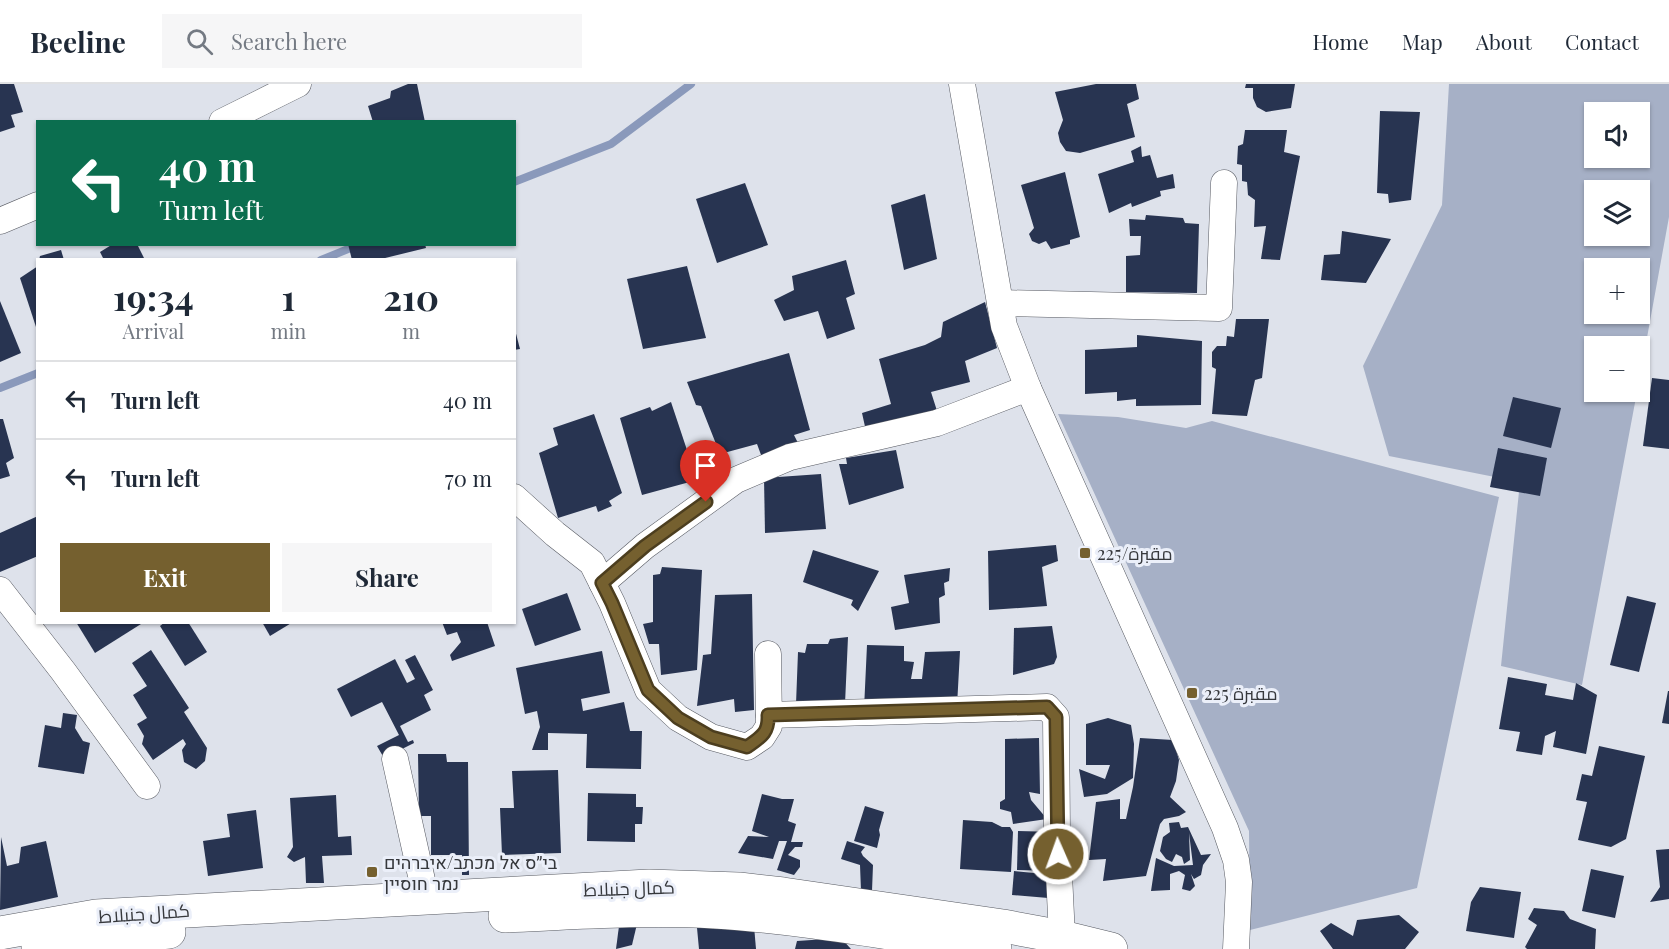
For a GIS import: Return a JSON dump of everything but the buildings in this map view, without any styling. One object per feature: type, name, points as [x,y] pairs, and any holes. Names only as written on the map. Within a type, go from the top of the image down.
[{"type":"main road","name":"كمال جنبلاط","points":[[0,933],[96,916],[649,886],[739,889],[992,924],[1111,949]]},
{"type":"main road","name":"كمال جنبلاط","points":[[24,949],[180,931],[668,910],[773,917],[995,949]]},
{"type":"street","points":[[226,120],[298,84]]},
{"type":"street","points":[[962,84],[1004,326],[1028,388],[1225,828],[1236,860],[1239,882],[1236,949]]},
{"type":"street","points":[[1000,303],[1219,309],[1224,183]]},
{"type":"street","points":[[0,221],[36,207]]},
{"type":"street","points":[[602,583],[645,546],[736,480],[790,457],[937,423],[1028,388]]},
{"type":"street","points":[[516,499],[592,563],[612,603],[648,690],[678,718],[711,737],[747,747],[762,737],[769,726],[768,654]]},
{"type":"street","points":[[0,590],[147,786]]},
{"type":"street","points":[[768,715],[1047,707],[1056,717],[1057,832],[1062,937]]},
{"type":"street","points":[[395,759],[426,898]]},
{"type":"shaded area","points":[[1449,84],[1669,84],[1669,217],[1650,321],[1650,258],[1584,258],[1584,324],[1649,324],[1647,336],[1584,336],[1584,402],[1635,402],[1582,685],[1501,666],[1520,482],[1389,456],[1363,366],[1442,205]]},
{"type":"shaded area","points":[[1058,414],[1118,417],[1186,428],[1212,421],[1499,497],[1417,888],[1250,930],[1249,831]]},
{"type":"waterway","points":[[516,181],[611,144],[691,84]]},
{"type":"waterway","points":[[326,258],[356,246]]},
{"type":"waterway","points":[[0,388],[36,374]]},
{"type":"place","name":"مقبرة/225","points":[[1085,553]]},
{"type":"place","name":"مقبرة 225","points":[[1192,693]]},
{"type":"place","name":"בי״ס אל מכתב/איברהים נמר חוסיין","points":[[372,872]]},
{"type":"route","points":[[706,502],[645,546],[602,583],[648,690],[678,718],[711,737],[747,747],[762,737],[769,726],[768,715],[1047,707],[1056,717],[1058,854]]}]
